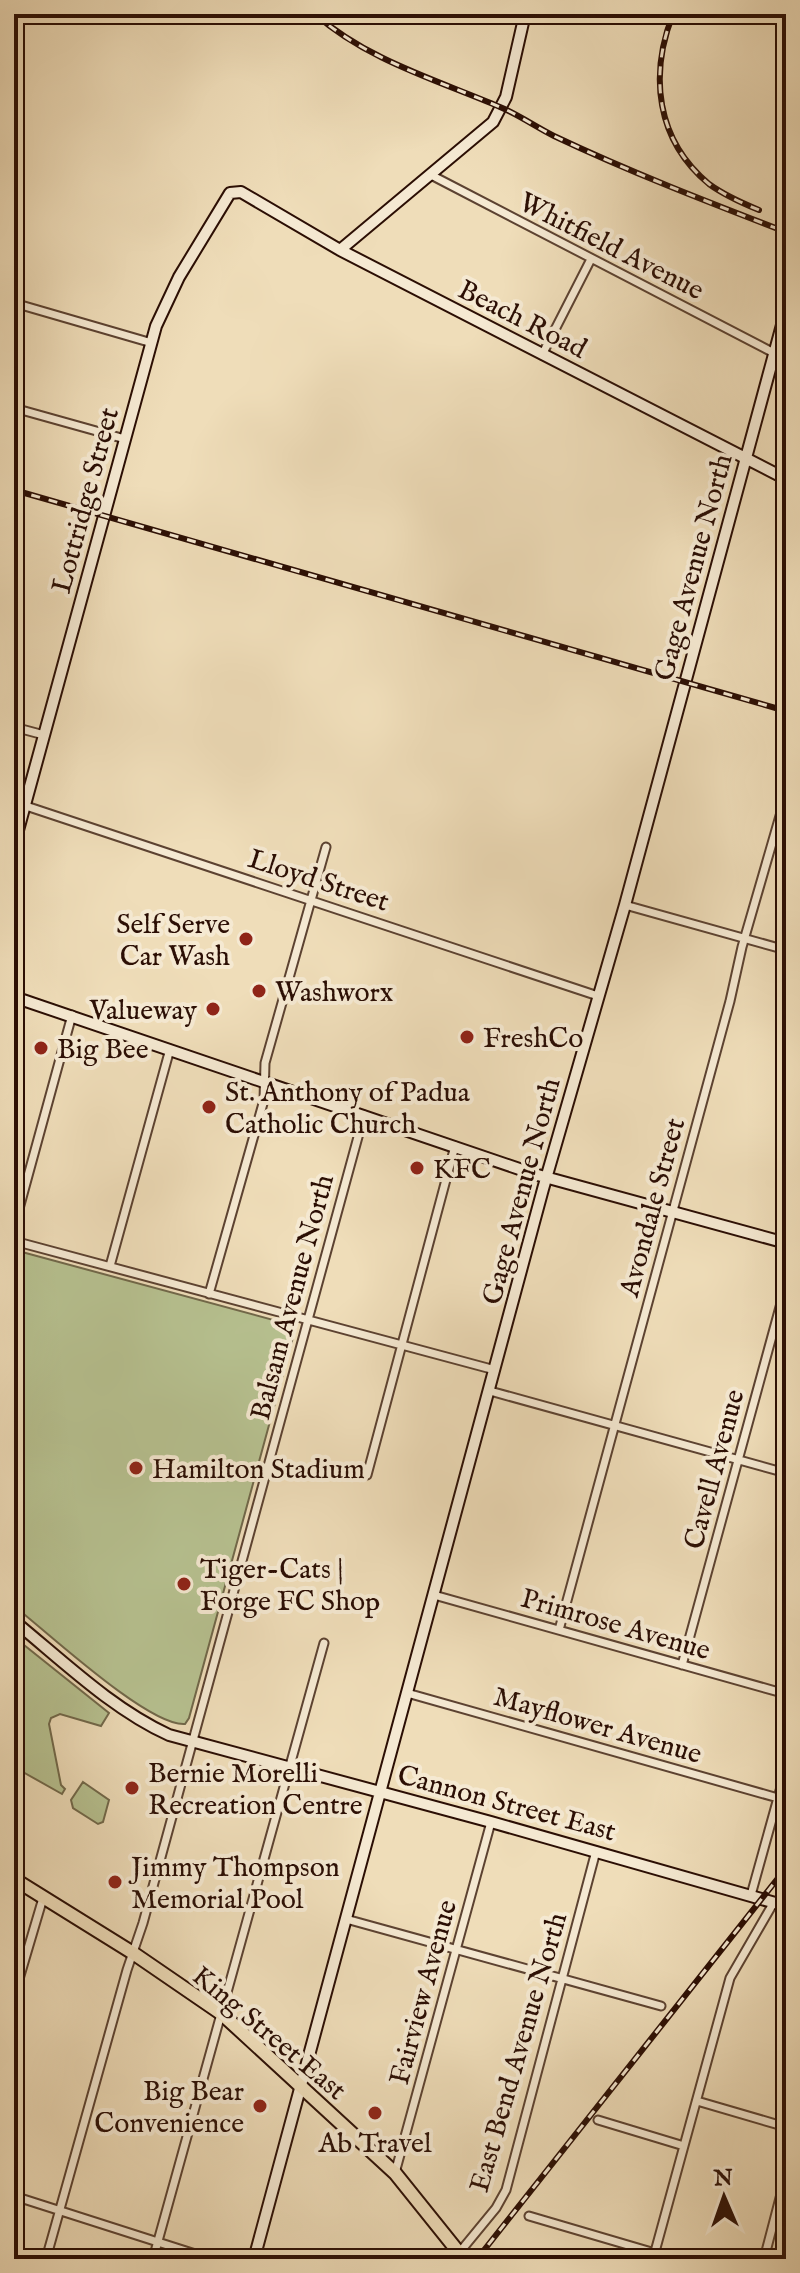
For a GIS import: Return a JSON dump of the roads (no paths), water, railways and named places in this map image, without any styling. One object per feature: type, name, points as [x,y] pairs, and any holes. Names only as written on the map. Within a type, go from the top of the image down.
[{"type":"main road","points":[[340,250],[495,118],[506,97],[525,14]]},
{"type":"main road","name":"Beach Road","points":[[241,192],[340,250],[786,479]]},
{"type":"main road","name":"Lottridge Street","points":[[14,845],[162,310],[224,199],[230,193],[241,192]]},
{"type":"main road","name":"Gage Avenue North","points":[[254,2259],[786,312]]},
{"type":"main road","points":[[14,997],[548,1178],[786,1243]]},
{"type":"main road","name":"Cannon Street East","points":[[14,1621],[149,1726],[192,1742],[491,1822],[786,1906]]},
{"type":"main road","name":"King Street East","points":[[14,1879],[133,1953],[222,2014],[395,2173],[461,2256]]},
{"type":"street","name":"Whitfield Avenue","points":[[431,175],[774,353]]},
{"type":"street","points":[[542,355],[591,259]]},
{"type":"street","points":[[14,303],[152,343]]},
{"type":"street","points":[[14,408],[125,439]]},
{"type":"street","points":[[14,727],[44,735]]},
{"type":"street","name":"Avondale Street","points":[[559,1630],[742,947],[786,795]]},
{"type":"street","name":"Lloyd Street","points":[[26,806],[598,996]]},
{"type":"street","points":[[209,1294],[264,1100],[265,1063],[326,847]]},
{"type":"street","points":[[625,905],[786,950]]},
{"type":"street","points":[[14,1227],[72,1015]]},
{"type":"street","points":[[110,1266],[170,1049]]},
{"type":"street","name":"Balsam Avenue North","points":[[46,2259],[147,1909],[364,1115]]},
{"type":"street","points":[[367,1475],[455,1146]]},
{"type":"street","points":[[14,1241],[495,1370]]},
{"type":"street","name":"Cavell Avenue","points":[[682,1665],[786,1285]]},
{"type":"street","points":[[490,1391],[786,1473]]},
{"type":"street","name":"Primrose Avenue","points":[[434,1595],[786,1694]]},
{"type":"street","points":[[153,2259],[324,1643]]},
{"type":"street","name":"Mayflower Avenue","points":[[407,1693],[778,1798]]},
{"type":"street","points":[[751,1895],[786,1769]]},
{"type":"street","name":"Fairview Avenue","points":[[395,2173],[491,1822]]},
{"type":"street","name":"East Bend Avenue North","points":[[461,2256],[506,2190],[596,1851]]},
{"type":"street","points":[[14,1996],[43,1898]]},
{"type":"street","points":[[529,2216],[654,2256],[730,1978],[774,1902]]},
{"type":"street","points":[[346,1919],[661,2006]]},
{"type":"street","points":[[697,2101],[786,2127]]},
{"type":"street","points":[[598,2120],[684,2146]]},
{"type":"street","points":[[764,2259],[786,2175]]},
{"type":"street","points":[[14,2196],[211,2259]]},
{"type":"railway","points":[[315,14],[357,44],[403,68],[507,110],[611,162],[786,232]]},
{"type":"railway","points":[[673,14],[661,60],[662,105],[668,127],[691,167],[709,184],[759,210]]},
{"type":"railway","points":[[14,490],[786,711]]},
{"type":"railway","points":[[477,2259],[786,1868]]},
{"type":"place","name":"Self Serve Car Wash","points":[[246,939]]},
{"type":"place","name":"Washworx","points":[[259,991]]},
{"type":"place","name":"Valueway","points":[[213,1009]]},
{"type":"place","name":"FreshCo","points":[[467,1037]]},
{"type":"place","name":"Big Bee","points":[[41,1048]]},
{"type":"place","name":"St. Anthony of Padua Catholic Church","points":[[209,1107]]},
{"type":"place","name":"KFC","points":[[417,1168]]},
{"type":"place","name":"Hamilton Stadium","points":[[136,1468]]},
{"type":"place","name":"Tiger-Cats | Forge FC Shop","points":[[184,1584]]},
{"type":"place","name":"Bernie Morelli Recreation Centre","points":[[132,1788]]},
{"type":"place","name":"Jimmy Thompson Memorial Pool","points":[[115,1882]]},
{"type":"place","name":"Big Bear Convenience","points":[[260,2106]]},
{"type":"place","name":"Ab Travel","points":[[375,2113]]}]
